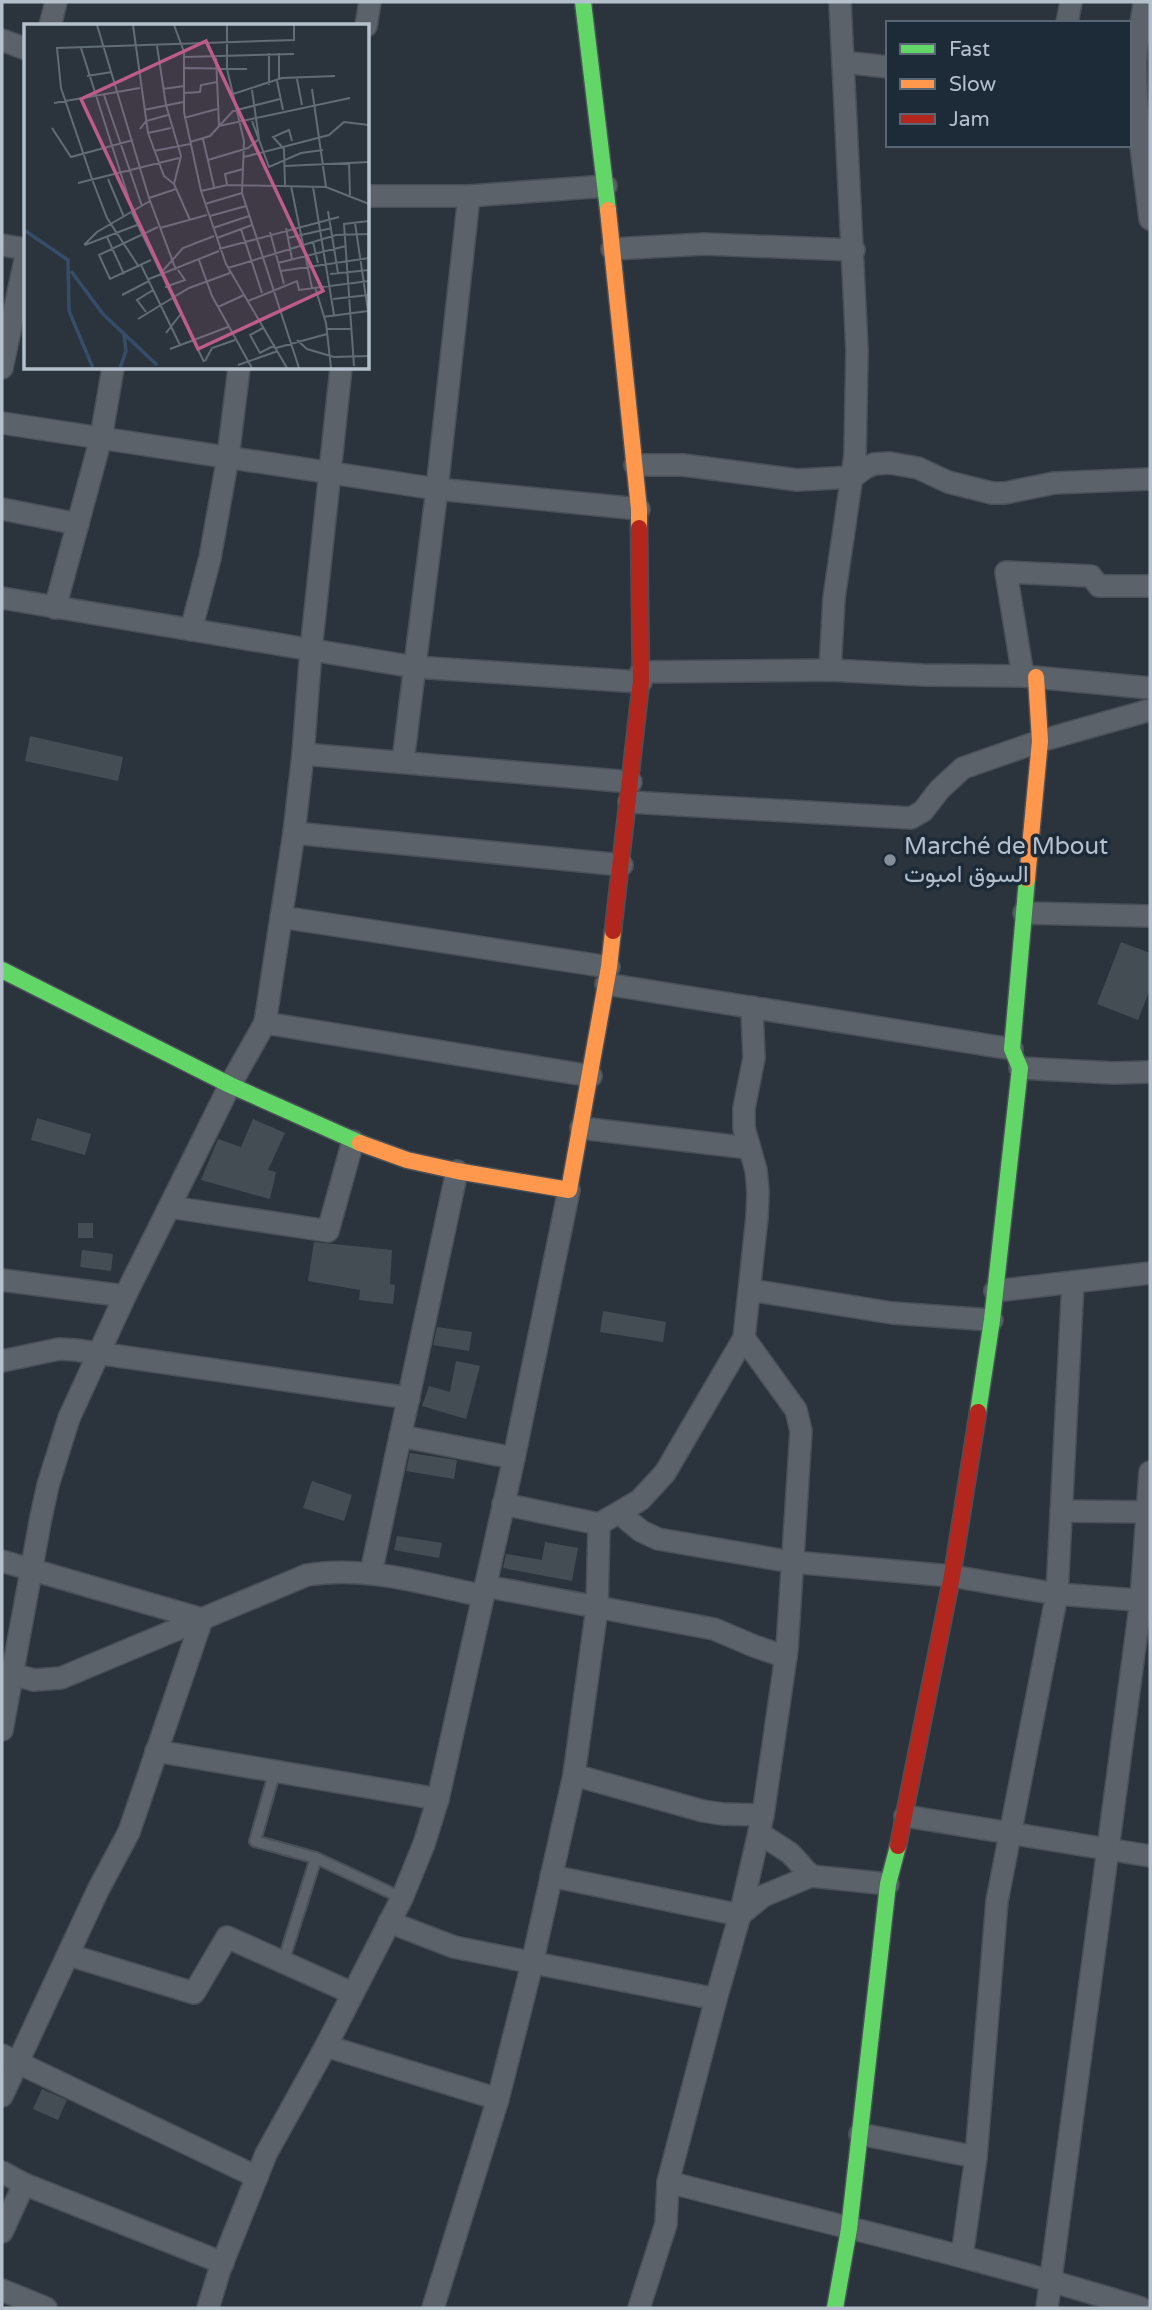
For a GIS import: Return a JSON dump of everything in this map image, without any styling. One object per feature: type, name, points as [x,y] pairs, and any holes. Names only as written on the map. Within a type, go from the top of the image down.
[{"type":"main road","points":[[2,970],[230,1085],[353,1141],[407,1160],[569,1190],[607,975],[622,865],[641,677],[639,509],[606,186],[583,2]]},
{"type":"main road","points":[[835,2308],[849,2229],[888,1884],[905,1816],[952,1576],[992,1320],[1016,1058],[1024,914],[1040,741],[1029,676]]},
{"type":"street","points":[[50,24],[56,2]]},
{"type":"street","points":[[366,24],[370,2]]},
{"type":"street","points":[[830,670],[834,598],[853,477],[857,350],[840,2]]},
{"type":"street","points":[[1067,21],[1071,2]]},
{"type":"street","points":[[1144,2],[1147,26],[1139,56],[1142,149],[1150,219]]},
{"type":"street","points":[[2,40],[24,48]]},
{"type":"street","points":[[843,62],[886,67]]},
{"type":"street","points":[[369,196],[469,196],[606,186]]},
{"type":"street","points":[[403,761],[437,489],[469,196]]},
{"type":"street","points":[[612,249],[704,244],[854,250]]},
{"type":"street","points":[[2,245],[24,249]]},
{"type":"street","points":[[2,368],[13,333],[24,268]]},
{"type":"street","points":[[55,608],[101,438],[113,369]]},
{"type":"street","points":[[191,631],[210,558],[228,457],[239,369]]},
{"type":"street","points":[[2,1730],[7,1673],[32,1571],[41,1517],[69,1418],[125,1296],[230,1085],[265,1023],[294,833],[341,369]]},
{"type":"street","points":[[2,423],[437,489],[639,509]]},
{"type":"street","points":[[635,465],[683,465],[797,480],[853,477],[874,464],[890,463],[918,468],[948,482],[992,493],[1054,483],[1150,479]]},
{"type":"street","points":[[2,509],[78,524]]},
{"type":"street","points":[[1029,676],[1006,572],[1091,576],[1099,586],[1150,586]]},
{"type":"street","points":[[2,598],[414,667],[641,677],[830,670],[923,675],[1029,676],[1150,688]]},
{"type":"street","points":[[303,754],[403,761],[630,792],[911,818],[923,811],[940,789],[963,768],[1040,741],[1150,710]]},
{"type":"street","points":[[294,833],[622,865]]},
{"type":"street","points":[[1024,914],[1150,916]]},
{"type":"street","points":[[281,916],[607,975],[752,1007],[1090,1072],[1150,1072]]},
{"type":"street","points":[[503,1504],[599,1524],[640,1500],[665,1473],[744,1338],[758,1192],[756,1170],[744,1128],[744,1108],[754,1058],[752,1007]]},
{"type":"street","points":[[265,1023],[591,1076]]},
{"type":"street","points":[[581,1128],[749,1148]]},
{"type":"street","points":[[170,1207],[328,1231],[353,1141]]},
{"type":"street","points":[[371,1573],[457,1171]]},
{"type":"street","points":[[208,2308],[266,2154],[326,2046],[401,1898],[424,1844],[438,1799],[514,1458],[569,1190]]},
{"type":"street","points":[[995,1291],[1150,1273]]},
{"type":"street","points":[[2,1280],[125,1296]]},
{"type":"street","points":[[962,2256],[976,2157],[991,1945],[997,1901],[1057,1594],[1073,1282]]},
{"type":"street","points":[[750,1290],[892,1313],[992,1320]]},
{"type":"street","points":[[639,2308],[666,2224],[668,2182],[740,1915],[761,1824],[786,1657],[801,1431],[796,1410],[744,1338]]},
{"type":"street","points":[[2,1361],[59,1349],[101,1352],[409,1398]]},
{"type":"street","points":[[400,1436],[514,1458]]},
{"type":"street","points":[[1047,2308],[1108,1849],[1146,1601],[1150,1472]]},
{"type":"street","points":[[1061,1511],[1149,1512]]},
{"type":"street","points":[[619,1513],[641,1531],[658,1539],[792,1562],[952,1576],[1057,1594],[1146,1601]]},
{"type":"street","points":[[433,2308],[498,2099],[532,1964],[574,1775],[597,1608],[599,1524]]},
{"type":"street","points":[[2,1561],[202,1619]]},
{"type":"street","points":[[7,1673],[34,1680],[61,1678],[307,1575],[346,1571],[597,1608],[714,1629],[754,1647],[786,1657]]},
{"type":"street","points":[[2,2096],[9,2059],[69,1955],[98,1890],[129,1832],[202,1619]]},
{"type":"street","points":[[156,1751],[438,1799]]},
{"type":"street","points":[[574,1775],[703,1811],[761,1824],[811,1875]]},
{"type":"street","points":[[905,1816],[1150,1856]]},
{"type":"street","points":[[740,1915],[763,1896],[811,1875],[888,1884]]},
{"type":"street","points":[[551,1876],[740,1915]]},
{"type":"street","points":[[389,1922],[454,1947],[716,2000]]},
{"type":"street","points":[[69,1955],[194,1993],[227,1937],[352,1993]]},
{"type":"street","points":[[326,2046],[498,2099]]},
{"type":"street","points":[[9,2059],[257,2177]]},
{"type":"street","points":[[860,2134],[976,2157]]},
{"type":"street","points":[[2,2172],[24,2184],[223,2263]]},
{"type":"street","points":[[668,2182],[962,2256],[1141,2308]]},
{"type":"street","points":[[2,2232],[24,2184]]},
{"type":"street","points":[[2,2290],[46,2308]]},
{"type":"lane","points":[[275,1771],[255,1841],[316,1858],[401,1898]]},
{"type":"lane","points":[[283,1962],[316,1858]]},
{"type":"building","points":[[30,736],[123,757],[118,781],[25,761]]},
{"type":"building","points":[[1121,942],[1150,953],[1150,989],[1138,1020],[1097,1004]]},
{"type":"building","points":[[37,1118],[91,1134],[85,1155],[31,1140]]},
{"type":"building","points":[[253,1119],[285,1133],[268,1170],[276,1172],[270,1199],[201,1180],[218,1139],[241,1147]]},
{"type":"building","points":[[78,1223],[93,1223],[93,1238],[78,1238]]},
{"type":"building","points":[[314,1242],[392,1250],[390,1284],[395,1285],[393,1304],[359,1300],[360,1290],[308,1281]]},
{"type":"building","points":[[82,1250],[113,1254],[111,1271],[80,1267]]},
{"type":"building","points":[[603,1311],[666,1322],[663,1342],[600,1332]]},
{"type":"building","points":[[437,1327],[472,1332],[469,1351],[433,1345]]},
{"type":"building","points":[[456,1361],[480,1366],[466,1419],[422,1406],[429,1386],[450,1392]]},
{"type":"building","points":[[410,1453],[457,1460],[454,1479],[406,1471]]},
{"type":"building","points":[[312,1481],[352,1495],[344,1521],[303,1508]]},
{"type":"building","points":[[397,1536],[442,1543],[439,1558],[394,1550]]},
{"type":"building","points":[[545,1542],[578,1548],[572,1581],[503,1568],[506,1554],[542,1560]]},
{"type":"building","points":[[42,2089],[67,2100],[58,2120],[33,2109]]},
{"type":"traffic: fast","points":[[583,2],[608,210]]},
{"type":"traffic: fast","points":[[978,1412],[992,1320],[1020,1068],[1012,1049],[1027,879]]},
{"type":"traffic: fast","points":[[2,970],[230,1085],[360,1143]]},
{"type":"traffic: fast","points":[[835,2308],[849,2229],[888,1884],[898,1846]]},
{"type":"traffic: slow","points":[[608,210],[639,528]]},
{"type":"traffic: slow","points":[[1027,879],[1040,741],[1036,677]]},
{"type":"traffic: slow","points":[[360,1143],[407,1160],[569,1190],[613,931]]},
{"type":"traffic: jam","points":[[613,931],[641,682],[639,528]]},
{"type":"traffic: jam","points":[[898,1846],[952,1576],[978,1412]]},
{"type":"place","name":"Marché de Mbout السوق امبوت","points":[[890,860]]}]
